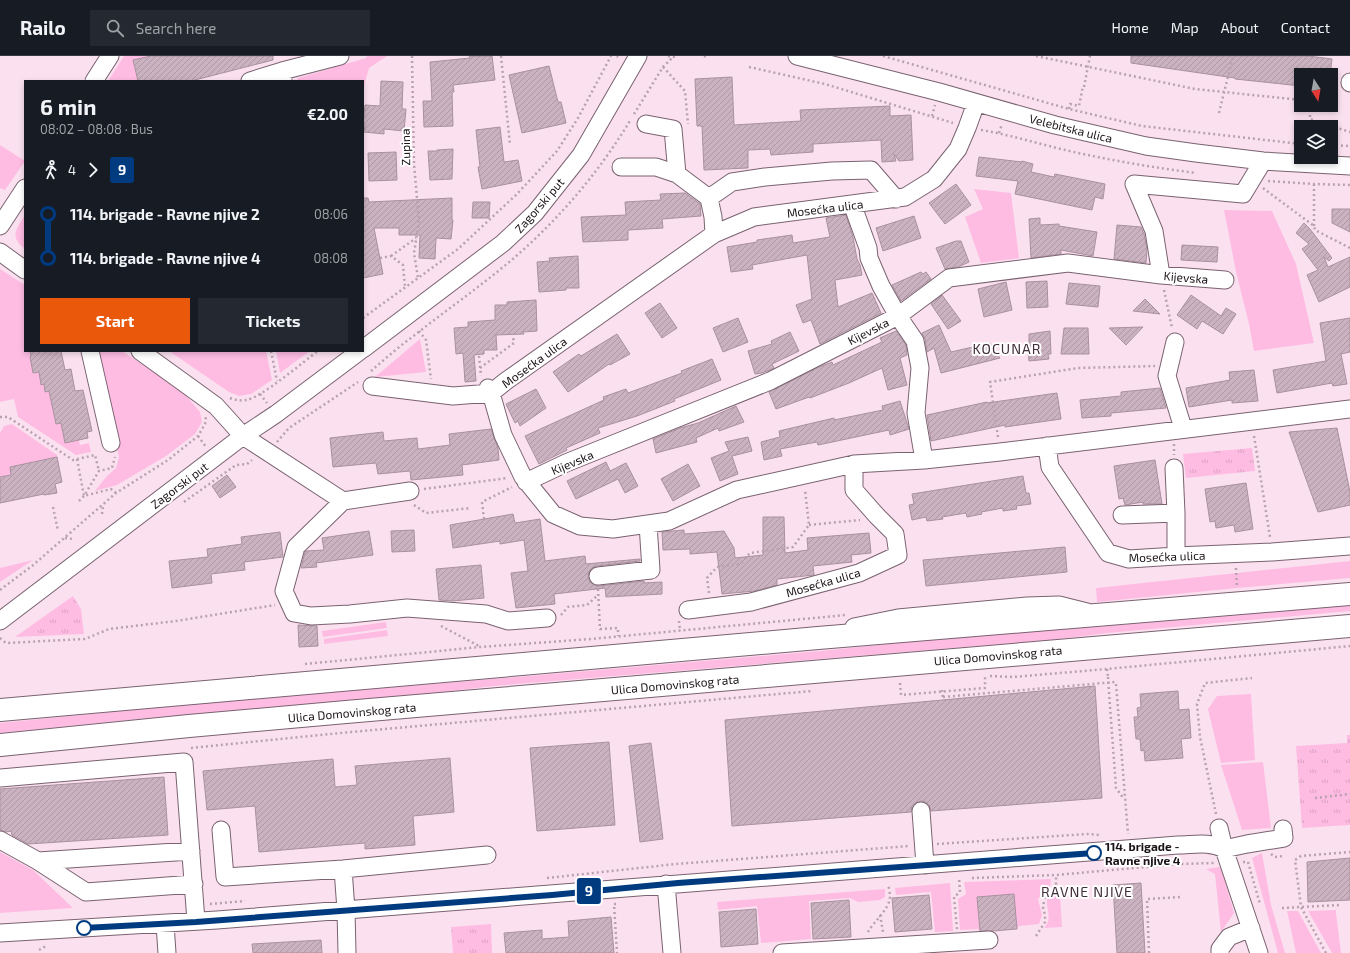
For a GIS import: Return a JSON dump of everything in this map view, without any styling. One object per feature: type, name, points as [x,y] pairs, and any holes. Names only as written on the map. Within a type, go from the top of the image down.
[{"type":"main road","points":[[0,710],[818,638],[1350,594]]},
{"type":"main road","name":"Ulica Domovinskog rata","points":[[0,745],[346,712],[1350,626]]},
{"type":"street","points":[[95,80],[110,56]]},
{"type":"street","points":[[256,80],[282,76],[340,56]]},
{"type":"street","name":"Zagorski put","points":[[364,348],[503,243],[534,213],[581,154],[638,56]]},
{"type":"street","name":"Velebitska ulica","points":[[797,56],[939,92],[1055,125],[1146,146],[1263,161],[1350,166]]},
{"type":"street","name":"Mosećka ulica","points":[[976,103],[958,149],[934,179],[905,197],[754,217],[714,234],[490,391],[503,436],[524,480],[553,514],[580,526],[613,529],[669,521],[737,490],[854,464],[924,460],[1000,452],[1350,409]]},
{"type":"street","points":[[646,124],[673,129],[677,174]]},
{"type":"street","points":[[1161,275],[1154,231],[1134,184],[1243,194],[1263,161]]},
{"type":"street","points":[[621,167],[656,167],[677,174],[709,198],[713,217],[714,234]]},
{"type":"street","points":[[709,198],[732,182],[832,170],[871,170],[896,199]]},
{"type":"street","points":[[0,226],[24,190]]},
{"type":"street","points":[[855,212],[868,248],[869,258],[881,286],[898,316],[915,341],[920,368],[916,413],[924,460]]},
{"type":"street","points":[[0,252],[24,269]]},
{"type":"street","name":"Kijevska","points":[[524,480],[770,381],[898,316],[949,278],[1068,263],[1161,275],[1225,280]]},
{"type":"street","points":[[1175,342],[1167,376],[1179,429]]},
{"type":"street","points":[[90,352],[113,450]]},
{"type":"street","points":[[141,352],[216,406],[243,436],[343,501]]},
{"type":"street","name":"Zagorski put","points":[[0,621],[243,436],[276,414],[359,352]]},
{"type":"street","points":[[372,386],[453,396],[490,391]]},
{"type":"street","name":"Mosećka ulica","points":[[1046,446],[1050,467],[1108,553],[1129,559],[1272,552],[1350,546]]},
{"type":"street","name":"Mosećka ulica","points":[[688,610],[751,602],[860,573],[898,555],[895,534],[854,490],[854,464]]},
{"type":"street","points":[[1174,468],[1176,556]]},
{"type":"street","points":[[410,492],[343,501],[296,547],[284,590],[294,613],[311,616],[350,614],[407,608],[486,614],[508,621],[547,618]]},
{"type":"street","points":[[1122,515],[1176,513]]},
{"type":"street","points":[[598,576],[651,570],[648,524]]},
{"type":"street","points":[[0,778],[184,762],[196,922]]},
{"type":"street","points":[[921,811],[925,865]]},
{"type":"street","points":[[1217,822],[1259,953]]},
{"type":"street","points":[[1227,856],[1248,844],[1284,838],[1283,829]]},
{"type":"street","points":[[222,830],[225,877],[342,869],[488,855]]},
{"type":"street","points":[[0,840],[38,861],[86,892],[194,884]]},
{"type":"street","points":[[0,933],[196,922],[1178,845],[1209,844],[1218,846],[1227,856]]},
{"type":"street","points":[[38,861],[191,851]]},
{"type":"street","points":[[342,869],[346,910],[347,953]]},
{"type":"street","points":[[666,884],[672,953]]},
{"type":"street","points":[[165,924],[167,953]]},
{"type":"street","points":[[1220,953],[1220,949],[1229,937],[1251,928]]},
{"type":"street","points":[[782,953],[989,940]]},
{"type":"path","name":"Zupina","points":[[412,56],[414,164],[419,221],[414,253],[418,278]]},
{"type":"path","points":[[501,56],[510,145]]},
{"type":"path","points":[[364,317],[458,249],[517,194],[557,151],[578,118],[611,56]]},
{"type":"path","points":[[668,56],[673,58],[676,56]]},
{"type":"path","points":[[883,56],[1069,109],[1142,126],[1294,143]]},
{"type":"path","points":[[1036,56],[1195,89],[1294,99]]},
{"type":"path","points":[[1069,109],[1070,104],[1079,106],[1090,56]]},
{"type":"path","points":[[1219,113],[1233,56]]},
{"type":"path","points":[[598,82],[605,80]]},
{"type":"path","points":[[1310,112],[1310,119],[1350,132]]},
{"type":"path","points":[[1338,145],[1350,146]]},
{"type":"path","points":[[1252,180],[1314,226],[1315,230],[1350,248]]},
{"type":"path","points":[[1314,184],[1314,226]]},
{"type":"path","points":[[380,258],[391,256],[416,238]]},
{"type":"path","points":[[391,256],[403,265],[405,287]]},
{"type":"path","points":[[1161,275],[1175,342]]},
{"type":"path","points":[[420,331],[426,340],[431,374]]},
{"type":"path","points":[[480,368],[514,343],[513,337]]},
{"type":"path","points":[[271,352],[277,381]]},
{"type":"path","points":[[0,590],[32,566],[116,493],[168,460],[198,436],[205,424],[206,414],[226,395],[231,399],[238,401],[246,400],[260,394],[317,352]]},
{"type":"path","points":[[1000,452],[990,382],[1078,368],[1170,365]]},
{"type":"path","points":[[0,417],[8,416],[73,460],[95,455],[99,471],[84,496],[79,501]]},
{"type":"path","points":[[1252,421],[1272,552]]},
{"type":"path","points":[[1174,468],[1179,429]]},
{"type":"path","points":[[99,471],[112,468],[113,450]]},
{"type":"path","points":[[77,459],[84,496]]},
{"type":"path","points":[[711,608],[708,578],[717,567],[740,564],[750,553],[793,547],[809,525],[803,475]]},
{"type":"path","points":[[471,508],[426,513],[410,492],[466,483],[524,480]]},
{"type":"path","points":[[484,518],[482,502],[524,480]]},
{"type":"path","points":[[84,496],[111,489],[116,493]]},
{"type":"path","points":[[102,514],[103,505]]},
{"type":"path","points":[[53,507],[58,531]]},
{"type":"path","points":[[809,525],[879,518]]},
{"type":"path","points":[[64,538],[73,539]]},
{"type":"path","points":[[1236,554],[1237,588]]},
{"type":"path","points":[[598,576],[600,629],[618,628],[618,636]]},
{"type":"path","points":[[547,618],[558,618],[568,607],[587,605],[599,594]]},
{"type":"path","points":[[0,638],[6,643],[85,639],[109,629],[176,622],[289,602]]},
{"type":"path","points":[[440,626],[480,647]]},
{"type":"path","points":[[893,684],[900,683],[901,695],[986,688],[985,676],[1014,677],[1350,646]]},
{"type":"path","points":[[1107,669],[1116,788],[1124,799]]},
{"type":"path","points":[[1217,822],[1200,737],[1197,704],[1205,682],[1252,678]]},
{"type":"path","points":[[942,691],[943,698],[1115,682],[1128,836],[1135,836]]},
{"type":"path","points":[[185,749],[351,732],[816,691]]},
{"type":"path","points":[[1315,798],[1350,794]]},
{"type":"path","points":[[543,878],[682,864],[923,845],[1087,834],[1107,836]]},
{"type":"path","points":[[1326,953],[1301,907],[1295,860],[1301,856],[1350,852]]},
{"type":"path","points":[[958,942],[954,897],[960,892],[959,878],[1056,876],[1178,864],[1227,856],[1248,862],[1261,908]]},
{"type":"path","points":[[1036,936],[1045,922],[1043,907],[1045,896],[1054,893],[1056,887],[1056,876]]},
{"type":"path","points":[[855,948],[887,906],[890,897],[888,884],[880,884]]},
{"type":"path","points":[[1149,953],[1147,899],[1181,897]]},
{"type":"path","points":[[195,905],[246,901]]},
{"type":"path","points":[[617,953],[614,904],[620,904]]},
{"type":"path","points":[[1282,908],[1340,905]]},
{"type":"path","points":[[39,950],[46,946]]},
{"type":"green space","points":[[124,56],[151,56],[133,60],[138,80],[109,80]]},
{"type":"green space","points":[[367,56],[387,56],[369,68],[364,86],[364,80],[297,80],[298,78],[366,58]]},
{"type":"green space","points":[[0,145],[24,160],[24,162],[5,190],[0,188]]},
{"type":"green space","points":[[974,189],[1011,193],[1019,258],[981,263],[965,217],[983,209]]},
{"type":"green space","points":[[1224,210],[1272,211],[1296,264],[1314,343],[1254,351]]},
{"type":"green space","points":[[24,217],[24,248],[17,241],[16,237],[19,225]]},
{"type":"green space","points":[[0,269],[24,284],[24,352],[30,352],[33,373],[39,372],[41,385],[44,384],[45,392],[60,389],[63,404],[52,406],[56,424],[61,423],[79,440],[80,445],[89,443],[91,452],[76,455],[18,417],[14,399],[0,402]]},
{"type":"green space","points":[[420,339],[426,372],[375,377]]},
{"type":"green space","points":[[95,352],[123,352],[183,392],[200,412],[202,422],[195,434],[166,456],[117,485],[95,491],[106,477],[116,468],[119,457]]},
{"type":"green space","points":[[170,352],[266,352],[272,380],[251,394],[239,396],[229,392]]},
{"type":"green space","points":[[276,352],[309,352],[280,373]]},
{"type":"green space","points":[[12,424],[57,455],[59,465],[50,467],[48,459],[10,467],[11,475],[0,477],[0,433],[4,426]]},
{"type":"green space","points":[[1252,448],[1255,471],[1186,478],[1183,454]]},
{"type":"green space","points":[[33,560],[0,582],[0,568]]},
{"type":"green space","points":[[1350,561],[1350,578],[1097,602],[1096,588]]},
{"type":"green space","points":[[73,596],[81,609],[84,634],[15,637]]},
{"type":"green space","points":[[1350,605],[1350,611],[1108,633],[1051,640],[494,686],[401,697],[159,717],[0,733],[0,723],[202,703],[831,650],[973,635],[1107,626]]},
{"type":"green space","points":[[386,622],[387,628],[323,637],[322,631]]},
{"type":"green space","points":[[387,630],[388,636],[324,644],[324,639]]},
{"type":"green space","points":[[1251,694],[1255,760],[1221,763],[1208,709],[1217,696]]},
{"type":"green space","points":[[1347,735],[1350,735],[1350,825],[1302,828],[1296,746],[1347,743]]},
{"type":"green space","points":[[1263,762],[1271,828],[1242,830],[1221,765]]},
{"type":"green space","points":[[0,852],[33,870],[73,908],[0,913]]},
{"type":"green space","points":[[1262,853],[1271,905],[1285,953],[1278,953],[1252,858]]},
{"type":"green space","points":[[1220,867],[1234,913],[1221,932],[1215,874],[1206,869]]},
{"type":"green space","points":[[1051,879],[1050,888],[1038,899],[1042,915],[1039,924],[1019,926],[1017,929],[1014,894],[978,897],[980,932],[978,929],[960,930],[958,899],[966,894],[964,882]]},
{"type":"green space","points":[[950,883],[953,931],[935,932],[931,892],[896,895],[895,888]]},
{"type":"green space","points":[[885,889],[885,897],[880,900],[858,902],[850,898],[809,901],[811,939],[761,943],[757,906],[718,910],[717,902]]},
{"type":"green space","points":[[1060,895],[1062,927],[1044,928],[1049,918],[1047,899]]},
{"type":"green space","points":[[1336,910],[1341,953],[1332,953],[1308,911]]},
{"type":"green space","points":[[1287,911],[1298,911],[1321,953],[1296,953]]},
{"type":"green space","points":[[491,924],[492,953],[453,953],[451,927]]},
{"type":"building","points":[[151,56],[273,56],[273,60],[195,80],[138,80],[133,60]]},
{"type":"building","points":[[469,56],[492,56],[495,80],[453,85],[453,126],[424,127],[423,101],[432,101],[430,62],[470,58]]},
{"type":"building","points":[[1131,56],[1308,56],[1332,59],[1331,68],[1294,68],[1294,85],[1235,79],[1131,63]]},
{"type":"building","points":[[549,66],[558,102],[561,102],[566,123],[522,133],[509,75]]},
{"type":"building","points":[[732,77],[734,125],[801,121],[800,110],[890,106],[890,116],[911,115],[913,160],[899,161],[894,154],[896,161],[882,162],[881,140],[813,144],[813,152],[771,155],[770,149],[748,150],[748,168],[704,170],[702,126],[697,126],[695,79]]},
{"type":"building","points":[[381,81],[403,82],[402,109],[406,109],[404,131],[384,129],[384,134],[364,132],[365,105],[380,106]]},
{"type":"building","points":[[500,127],[504,162],[518,160],[522,181],[482,189],[478,167],[480,167],[476,130]]},
{"type":"building","points":[[453,149],[452,179],[430,180],[428,151]]},
{"type":"building","points":[[396,152],[397,180],[369,181],[368,153]]},
{"type":"building","points":[[979,157],[1022,161],[1033,164],[1031,172],[1054,177],[1055,174],[1105,184],[1103,199],[1095,197],[1092,210],[1015,194],[1018,181],[976,176]]},
{"type":"building","points":[[956,184],[971,205],[945,224],[929,203]]},
{"type":"building","points":[[685,193],[700,204],[701,216],[662,219],[663,228],[628,230],[628,240],[583,242],[581,217],[626,215],[625,202],[661,200],[660,194]]},
{"type":"building","points":[[364,198],[368,198],[369,202],[452,198],[453,220],[451,239],[436,238],[435,259],[419,258],[420,235],[399,235],[399,228],[374,228],[383,274],[364,278]]},
{"type":"building","points":[[473,202],[490,202],[489,218],[472,218]]},
{"type":"building","points":[[1332,209],[1350,209],[1350,232],[1332,223]]},
{"type":"building","points":[[846,215],[862,275],[835,280],[838,307],[872,293],[881,313],[820,344],[811,320],[803,323],[796,305],[812,299],[807,255],[752,265],[753,269],[731,272],[727,247],[757,242],[757,240],[792,235],[793,243],[830,237],[826,218]]},
{"type":"building","points":[[914,216],[921,238],[883,251],[876,228]]},
{"type":"building","points":[[1040,218],[1040,225],[1059,224],[1059,226],[1097,232],[1093,256],[1061,250],[1061,254],[1031,258],[1029,219]]},
{"type":"building","points":[[1304,223],[1332,258],[1329,261],[1324,257],[1328,267],[1350,257],[1350,287],[1319,302],[1307,275],[1318,270],[1302,249],[1309,244],[1296,233]]},
{"type":"building","points":[[1117,225],[1141,227],[1147,249],[1146,263],[1114,259]]},
{"type":"building","points":[[956,241],[961,241],[969,262],[958,267],[945,269],[936,248]]},
{"type":"building","points":[[1182,245],[1218,247],[1217,262],[1181,260]]},
{"type":"building","points":[[578,256],[579,288],[566,288],[566,290],[539,292],[537,262],[550,261],[549,258]]},
{"type":"building","points":[[921,272],[923,274],[926,272],[931,279],[901,301],[892,285]]},
{"type":"building","points":[[1047,281],[1048,307],[1027,308],[1026,282]]},
{"type":"building","points":[[1006,282],[1012,310],[984,317],[978,289]]},
{"type":"building","points":[[1069,283],[1100,286],[1098,307],[1066,304]]},
{"type":"building","points":[[942,295],[961,321],[948,329],[931,304]]},
{"type":"building","points":[[1191,295],[1221,316],[1226,308],[1236,314],[1223,334],[1202,321],[1197,329],[1177,315]]},
{"type":"building","points":[[1145,299],[1160,314],[1133,311]]},
{"type":"building","points":[[536,300],[537,331],[523,332],[524,334],[496,335],[497,350],[484,350],[484,354],[474,355],[476,381],[465,382],[463,353],[456,354],[454,328],[468,327],[468,322],[495,320],[495,305],[507,305],[507,302]]},
{"type":"building","points":[[660,303],[677,328],[662,338],[645,313]]},
{"type":"building","points":[[738,318],[748,342],[723,352],[713,328]]},
{"type":"building","points":[[1350,318],[1350,352],[1341,354],[1347,384],[1333,386],[1332,383],[1277,393],[1273,370],[1326,361],[1320,323]]},
{"type":"building","points":[[939,325],[951,352],[990,343],[1000,358],[941,373],[934,348],[927,352],[925,339],[922,333]]},
{"type":"building","points":[[1143,327],[1126,345],[1109,328]]},
{"type":"building","points":[[1064,328],[1088,328],[1089,354],[1061,354]]},
{"type":"building","points":[[896,331],[906,345],[907,355],[900,358],[907,385],[888,390],[882,368],[849,383],[776,409],[769,392],[819,367],[832,362],[833,365],[882,342],[880,338]]},
{"type":"building","points":[[1050,331],[1051,354],[1048,354],[1049,359],[1029,361],[1029,334]]},
{"type":"building","points":[[790,332],[799,351],[772,364],[774,368],[755,374],[748,351],[772,344],[771,341]]},
{"type":"building","points":[[617,334],[630,354],[610,365],[609,364],[568,392],[553,372],[579,354],[581,356]]},
{"type":"building","points":[[30,352],[61,352],[65,370],[71,369],[75,391],[83,390],[92,431],[87,432],[88,438],[65,443],[61,423],[56,424],[49,391],[45,392],[44,384],[41,385],[39,372],[33,373]]},
{"type":"building","points":[[712,359],[721,380],[637,416],[598,428],[600,433],[566,448],[567,450],[539,464],[525,436],[604,400],[603,397],[626,389],[628,393],[682,373],[681,371]]},
{"type":"building","points":[[1254,370],[1258,401],[1232,403],[1232,400],[1189,407],[1186,388],[1230,380],[1229,372]]},
{"type":"building","points":[[1160,388],[1166,408],[1111,413],[1111,416],[1082,418],[1080,400],[1121,396],[1121,392]]},
{"type":"building","points":[[536,389],[546,408],[520,426],[518,421],[515,423],[506,404]]},
{"type":"building","points":[[1057,393],[1061,419],[1005,427],[1005,425],[931,441],[927,415],[987,402]]},
{"type":"building","points":[[900,401],[909,429],[890,435],[889,430],[818,445],[817,442],[780,449],[782,456],[764,460],[761,442],[780,437],[779,431],[834,418],[834,420],[883,410],[882,406]]},
{"type":"building","points":[[736,406],[744,422],[719,431],[718,428],[696,438],[697,442],[656,453],[653,439],[680,428],[698,423]]},
{"type":"building","points":[[1337,428],[1350,492],[1350,505],[1318,512],[1289,432]]},
{"type":"building","points":[[491,429],[498,448],[499,460],[462,465],[463,475],[411,480],[410,471],[378,474],[376,463],[333,467],[330,438],[383,432],[384,441],[417,438],[418,449],[450,445],[449,434]]},
{"type":"building","points":[[748,437],[752,451],[732,456],[738,474],[720,481],[711,458],[729,451],[725,442]]},
{"type":"building","points":[[57,457],[62,482],[55,484],[57,493],[44,494],[0,503],[0,477],[11,475],[10,467]]},
{"type":"building","points":[[1155,460],[1162,504],[1143,504],[1143,502],[1125,505],[1123,498],[1119,499],[1114,466]]},
{"type":"building","points":[[606,462],[610,471],[626,463],[638,486],[625,493],[618,479],[576,499],[567,481]]},
{"type":"building","points":[[688,464],[700,486],[673,501],[661,479]]},
{"type":"building","points":[[227,475],[236,487],[220,498],[212,486]]},
{"type":"building","points":[[1023,476],[1026,493],[1029,493],[1031,504],[1016,506],[1017,509],[1003,511],[1003,508],[981,512],[982,514],[967,517],[966,513],[942,517],[943,519],[927,521],[926,517],[912,520],[909,505],[914,504],[912,494]]},
{"type":"building","points":[[1246,483],[1253,529],[1235,532],[1234,525],[1216,528],[1215,521],[1210,522],[1205,489]]},
{"type":"building","points":[[513,514],[515,523],[540,519],[545,561],[585,556],[586,564],[640,559],[640,561],[597,566],[592,568],[588,577],[590,582],[599,586],[644,581],[644,583],[662,582],[662,594],[606,597],[605,588],[554,594],[555,604],[516,608],[511,573],[528,571],[524,540],[500,544],[500,541],[453,548],[450,525]]},
{"type":"building","points":[[763,517],[784,517],[785,553],[808,550],[807,538],[869,533],[871,553],[851,555],[852,562],[813,566],[814,575],[777,579],[777,585],[755,591],[722,594],[717,552],[690,554],[690,549],[663,550],[662,532],[684,530],[684,534],[724,531],[734,548],[735,558],[763,555]]},
{"type":"building","points":[[414,530],[415,551],[392,552],[391,531]]},
{"type":"building","points":[[369,531],[373,555],[316,563],[317,567],[301,568],[306,551],[324,550],[322,538]]},
{"type":"building","points":[[280,532],[283,557],[244,562],[245,570],[211,574],[212,583],[172,588],[169,561],[208,557],[207,549],[242,544],[241,537]]},
{"type":"building","points":[[1065,547],[1067,572],[926,586],[923,560]]},
{"type":"building","points":[[481,565],[484,598],[453,601],[439,600],[436,569]]},
{"type":"building","points":[[298,625],[317,626],[318,646],[299,647]]},
{"type":"building","points":[[1095,686],[1102,798],[931,811],[929,805],[921,801],[912,806],[911,812],[732,826],[725,720]]},
{"type":"building","points":[[1178,691],[1179,710],[1189,709],[1191,738],[1181,739],[1183,758],[1145,761],[1144,750],[1141,751],[1140,739],[1136,739],[1134,717],[1138,717],[1137,708],[1141,707],[1140,694]]},
{"type":"building","points":[[609,742],[615,825],[537,831],[530,748]]},
{"type":"building","points":[[651,743],[663,839],[640,842],[629,746]]},
{"type":"building","points":[[450,758],[454,812],[413,816],[415,845],[365,849],[365,843],[259,852],[255,806],[207,810],[203,771],[333,759],[335,787],[357,785],[355,766]]},
{"type":"building","points":[[164,777],[168,835],[28,844],[12,835],[11,831],[6,832],[0,830],[0,789]]},
{"type":"building","points":[[1350,858],[1350,900],[1308,902],[1307,862]]},
{"type":"building","points":[[1141,883],[1145,953],[1117,953],[1113,885]]},
{"type":"building","points":[[1014,894],[1017,929],[980,931],[977,897]]},
{"type":"building","points":[[929,895],[932,929],[895,932],[892,898]]},
{"type":"building","points":[[849,900],[851,937],[813,939],[811,903]]},
{"type":"building","points":[[756,909],[758,944],[721,947],[719,912]]},
{"type":"building","points":[[611,917],[614,953],[506,953],[504,933],[542,930],[542,939],[569,937],[568,921]]},
{"type":"building","points":[[321,940],[322,953],[253,953],[252,944]]},
{"type":"bus line","name":"9","points":[[84,928],[196,922],[552,895],[678,883],[1094,853]]},
{"type":"place","name":"114. brigade - Ravne njive 4","points":[[1094,853]]},
{"type":"district","name":"KOCUNAR","points":[[1007,348]]},
{"type":"district","name":"RAVNE NJIVE","points":[[1087,891]]}]
